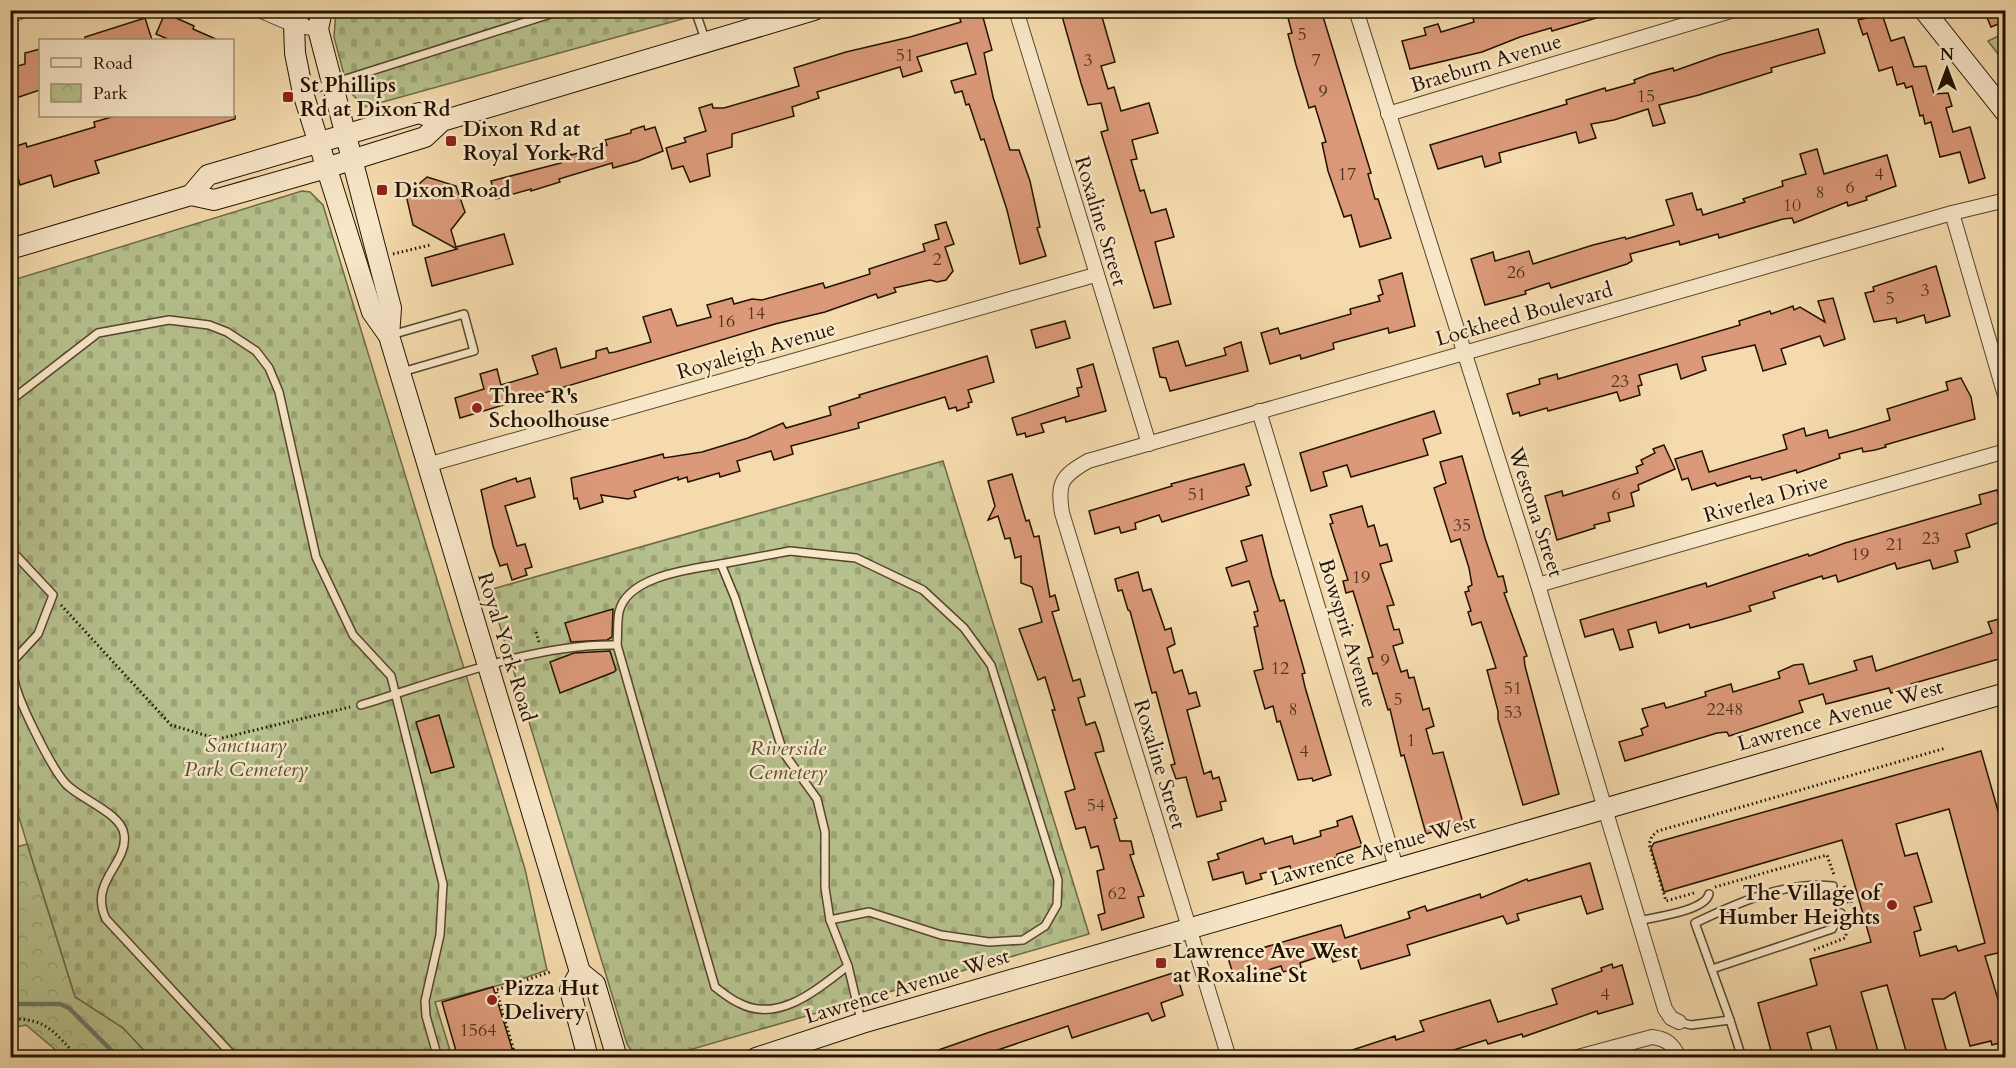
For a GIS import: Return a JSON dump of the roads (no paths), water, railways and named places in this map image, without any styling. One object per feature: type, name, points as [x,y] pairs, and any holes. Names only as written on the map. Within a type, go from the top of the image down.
[{"type":"main road","points":[[10,249],[191,195],[214,200],[327,168],[425,137],[442,121],[706,42],[791,14],[814,10]]},
{"type":"main road","points":[[1924,10],[2006,113]]},
{"type":"main road","name":"Royal York Road","points":[[298,18],[295,53],[303,93],[318,143],[372,312],[389,336],[580,972],[595,984],[617,1058]]},
{"type":"main road","name":"Royal York Road","points":[[320,20],[331,84],[353,159],[391,308],[389,336]]},
{"type":"main road","points":[[191,195],[208,175],[346,134],[418,113],[442,121]]},
{"type":"main road","name":"Lawrence Avenue West","points":[[756,1058],[862,1023],[1396,867],[2006,693]]},
{"type":"main road","points":[[580,972],[570,990],[588,1058]]},
{"type":"street","points":[[10,16],[24,10]]},
{"type":"street","points":[[259,10],[320,20]]},
{"type":"street","name":"Roxaline Street","points":[[1016,10],[1095,275],[1149,444]]},
{"type":"street","name":"Westona Street","points":[[1356,10],[1538,585],[1665,1010],[1671,1018],[1679,1022]]},
{"type":"street","name":"Braeburn Avenue","points":[[1388,114],[1734,10]]},
{"type":"street","name":"Lockheed Boulevard","points":[[1061,482],[1073,470],[1088,461],[1952,213],[2006,200]]},
{"type":"street","points":[[1952,213],[2006,399]]},
{"type":"street","name":"Royaleigh Avenue","points":[[427,465],[1095,275]]},
{"type":"street","name":"Bowsprit Avenue","points":[[1259,411],[1396,867]]},
{"type":"street","name":"Riverlea Drive","points":[[1538,585],[2006,451]]},
{"type":"street","name":"Roxaline Street","points":[[1061,482],[1059,495],[1062,513],[1229,1058]]},
{"type":"street","points":[[1574,1058],[1640,1039],[1664,1039],[1673,1046],[1679,1058]]},
{"type":"lane","points":[[303,93],[563,10]]},
{"type":"lane","points":[[695,10],[706,42]]},
{"type":"lane","points":[[389,336],[464,314],[474,351],[400,372]]},
{"type":"lane","points":[[10,401],[98,333],[169,320],[192,322],[227,332],[256,351],[269,368],[279,392],[316,556],[353,635],[391,676],[443,884],[440,935],[425,1001],[426,1016],[438,1058]]},
{"type":"lane","points":[[10,549],[52,595],[39,634],[15,660],[14,680],[43,749],[66,784],[115,819],[124,832],[124,845],[103,888],[99,904],[106,919],[235,1058]]},
{"type":"lane","points":[[830,920],[868,912],[941,935],[989,942],[1023,940],[1045,926],[1057,905],[1058,880],[991,665],[964,628],[922,590],[856,558],[790,551],[672,572],[637,587],[619,610],[617,645],[715,987],[740,1004],[772,1010],[807,997],[848,966]]},
{"type":"lane","points":[[721,564],[735,598],[783,752],[817,799],[825,832],[825,888],[830,920],[848,966],[862,1023]]},
{"type":"lane","points":[[361,705],[488,666],[585,644],[617,645]]},
{"type":"lane","points":[[1742,1058],[1695,923],[1740,902],[1812,884],[1833,886]]},
{"type":"lane","points":[[1638,921],[1698,907],[1707,899],[1709,891]]},
{"type":"lane","points":[[1712,969],[1832,929],[1841,913]]},
{"type":"lane","points":[[1679,1022],[1691,1025],[1730,1020]]},
{"type":"waterway","points":[[10,1004],[60,1004],[69,1008],[119,1058]]},
{"type":"place","name":"St Phillips Rd at Dixon Rd","points":[[288,97]]},
{"type":"place","name":"Dixon Rd at Royal York Rd","points":[[451,141]]},
{"type":"place","name":"Dixon Road","points":[[382,190]]},
{"type":"place","name":"Three R's Schoolhouse","points":[[477,408]]},
{"type":"place","name":"The Village of Humber Heights","points":[[1892,905]]},
{"type":"place","name":"Lawrence Ave West at Roxaline St","points":[[1161,963]]},
{"type":"place","name":"Pizza Hut Delivery","points":[[492,1000]]},
{"type":"park label","name":"Sanctuary Park Cemetery","points":[[246,757]]},
{"type":"park label","name":"Riverside Cemetery","points":[[788,760]]}]
